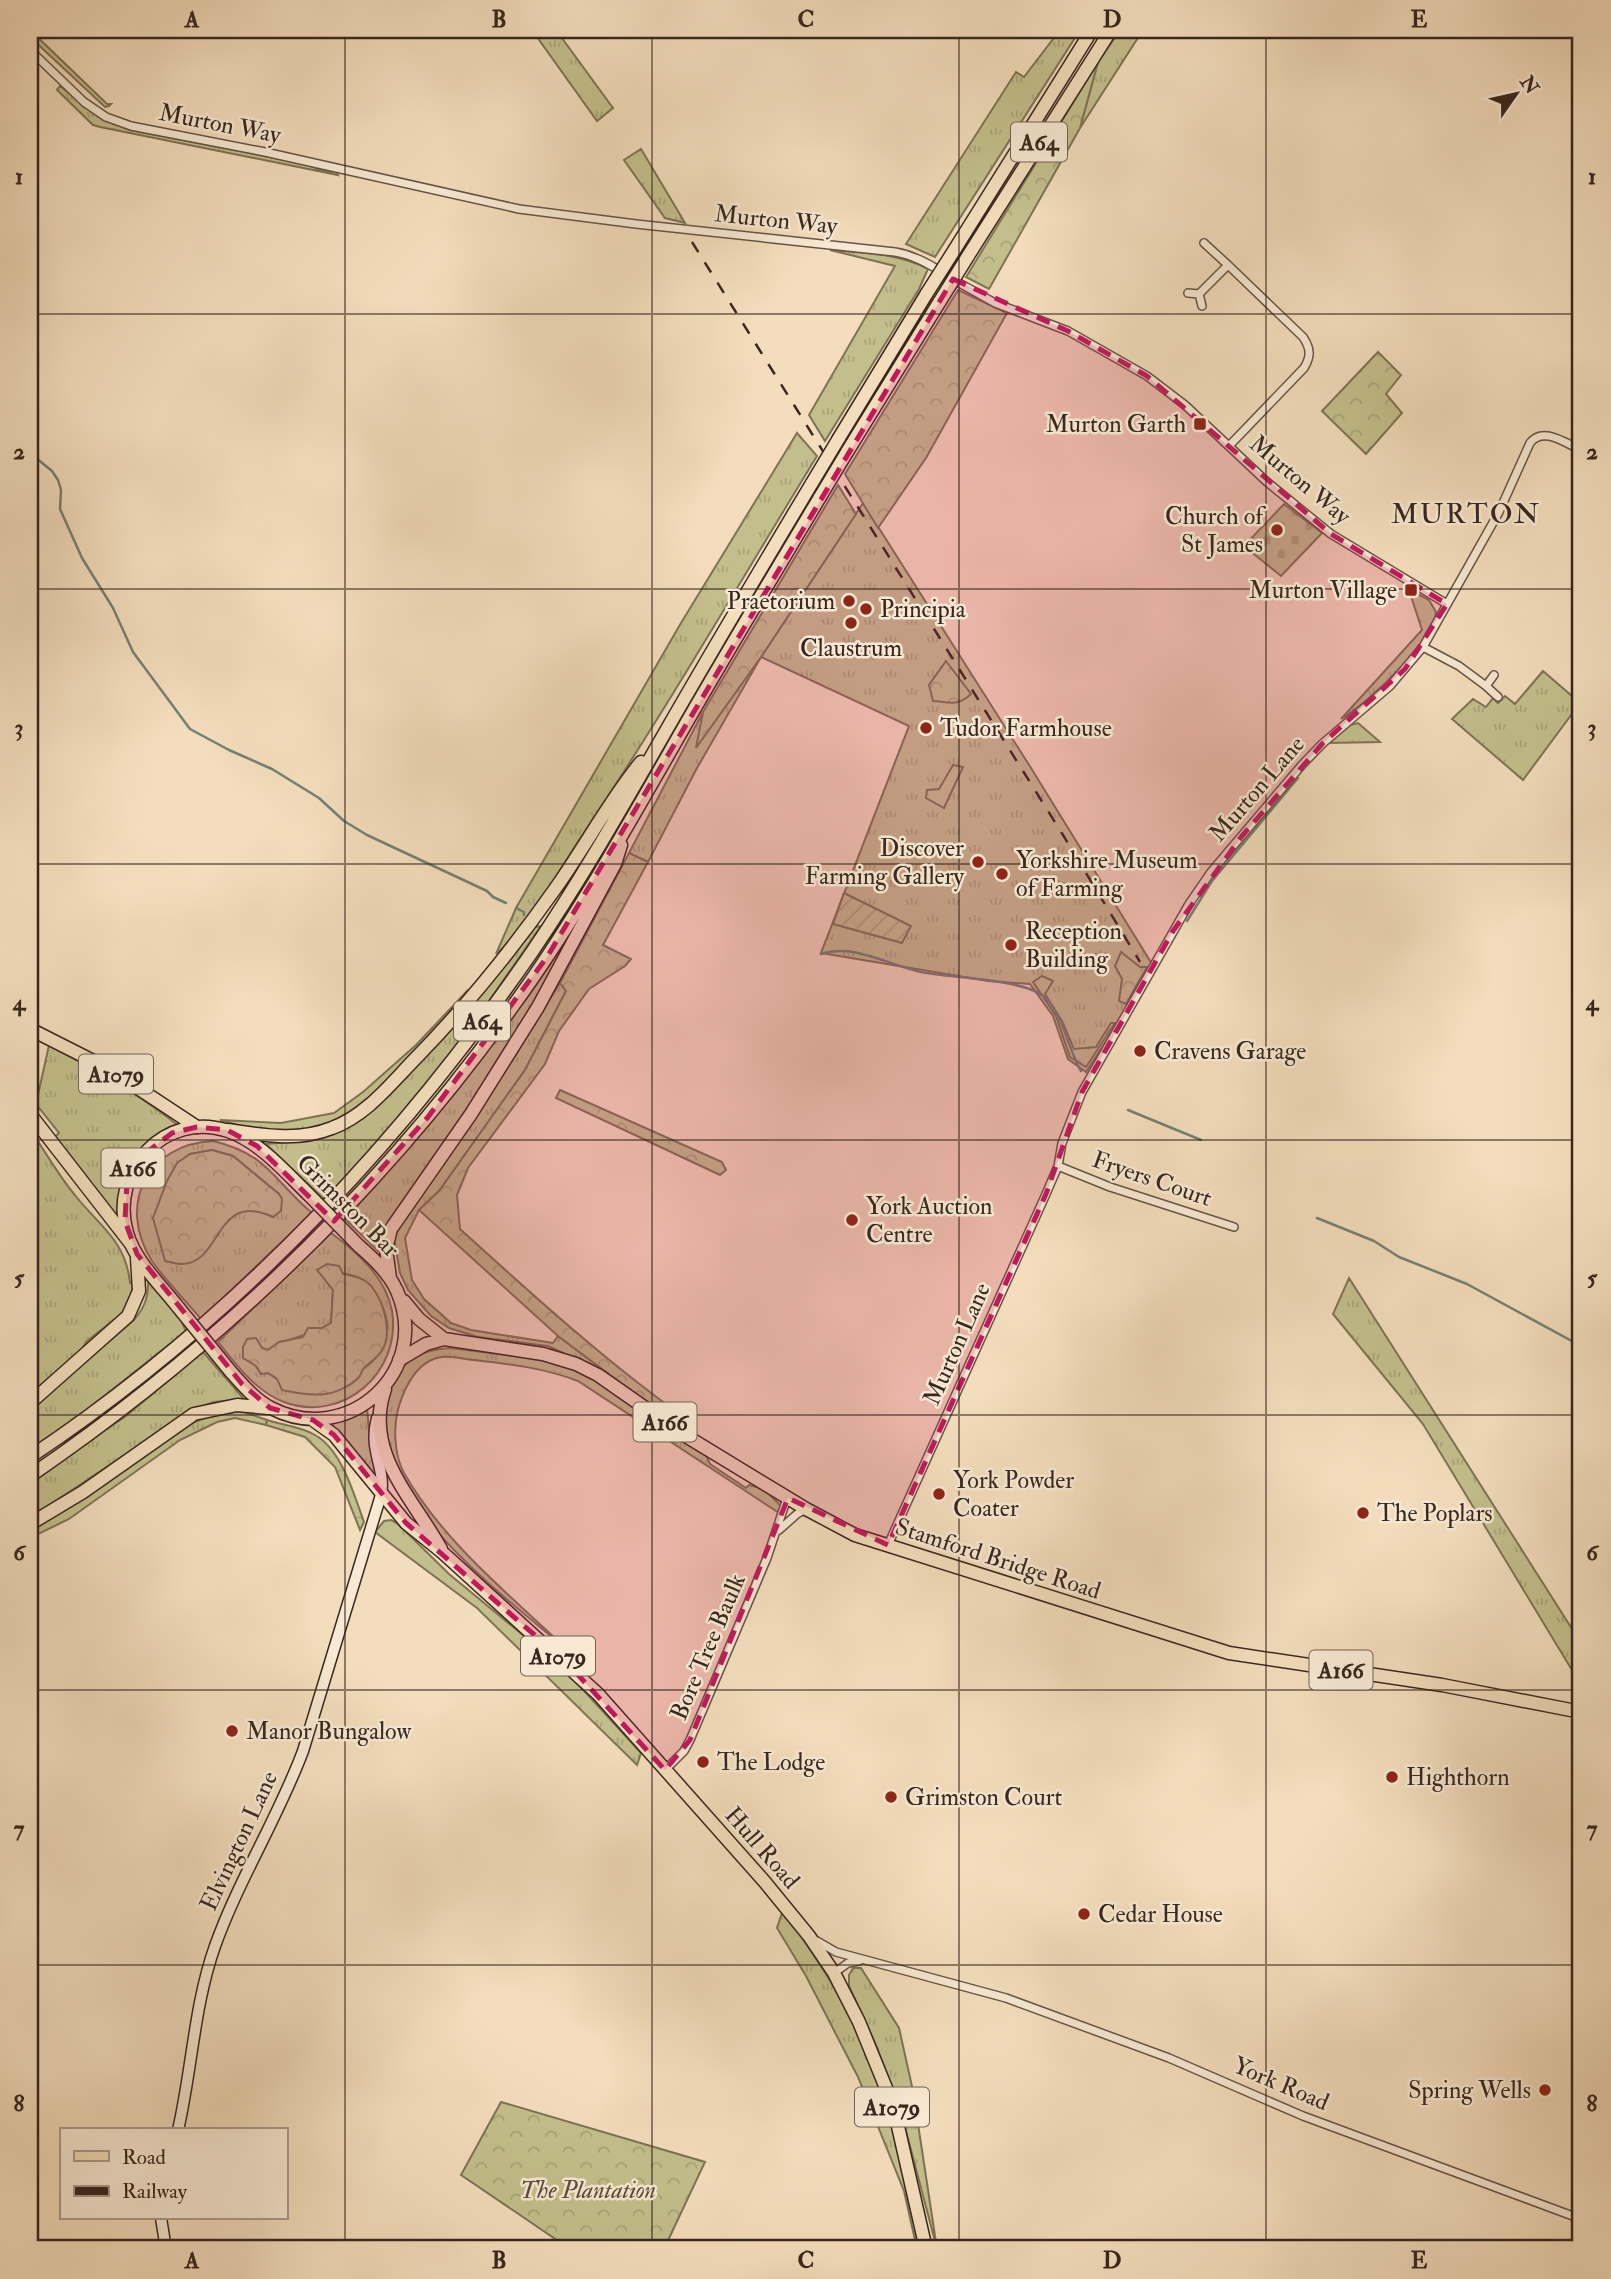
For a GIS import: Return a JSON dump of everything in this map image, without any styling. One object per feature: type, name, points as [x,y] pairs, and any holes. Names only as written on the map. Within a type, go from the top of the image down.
[{"type":"main road","name":"A64","points":[[30,1457],[119,1393],[248,1284],[378,1151],[470,1039],[534,949],[625,802],[839,438],[1092,30]]},
{"type":"main road","name":"A64","points":[[30,1476],[189,1357],[272,1282],[354,1201],[485,1045],[547,957],[847,452],[1111,30]]},
{"type":"main road","points":[[227,1130],[286,1138],[318,1133],[348,1121],[374,1101],[436,1037],[496,968],[555,889],[627,779],[664,734]]},
{"type":"main road","points":[[390,1278],[386,1249],[391,1229],[471,1114],[538,1007],[615,864],[626,828]]},
{"type":"main road","name":"A1079","points":[[30,1030],[109,1069],[197,1127]]},
{"type":"main road","points":[[30,1114],[134,1250],[140,1280],[139,1291],[128,1316],[74,1367],[30,1403]]},
{"type":"main road","name":"Grimston Bar","points":[[197,1127],[227,1130],[257,1146],[390,1278],[398,1293],[405,1323],[405,1344],[400,1360],[387,1382],[360,1407],[336,1417],[313,1420],[270,1408],[231,1372],[134,1250],[125,1221],[124,1194],[134,1167],[150,1147],[162,1139],[197,1127]]},
{"type":"main road","name":"A166","points":[[398,1293],[419,1319],[443,1339]]},
{"type":"main road","name":"Stamford Bridge Road","points":[[443,1339],[543,1354],[576,1364],[598,1375],[681,1433],[806,1509],[855,1535],[1229,1653],[1442,1685],[1581,1712]]},
{"type":"main road","name":"A166","points":[[400,1360],[426,1344],[443,1339]]},
{"type":"main road","name":"Hull Road","points":[[387,1382],[379,1412],[379,1435],[386,1459],[443,1552]]},
{"type":"main road","points":[[30,1524],[83,1492],[194,1414],[237,1405],[270,1408]]},
{"type":"main road","name":"Elvington Lane","points":[[178,2128],[210,1961],[222,1928],[303,1751],[381,1494],[382,1480],[373,1441],[379,1412]]},
{"type":"main road","name":"Hull Road","points":[[313,1420],[334,1435],[381,1494],[421,1536],[443,1552],[598,1694],[764,1881],[809,1936],[834,1973],[859,2022],[890,2099],[926,2249]]},
{"type":"main road","points":[[161,2220],[166,2249]]},
{"type":"street","name":"Murton Way","points":[[30,50],[84,102],[106,117],[131,126],[254,150],[519,209],[906,254],[927,263],[974,293],[1068,331],[1111,354],[1168,392],[1267,482],[1331,534],[1447,604]]},
{"type":"street","points":[[1204,243],[1303,337],[1310,353],[1304,368],[1229,446]]},
{"type":"street","points":[[1199,294],[1227,265]]},
{"type":"street","points":[[1188,293],[1199,294]]},
{"type":"street","points":[[1199,294],[1202,306]]},
{"type":"street","name":"Murton Lane","points":[[888,1545],[1058,1166],[1062,1143],[1082,1092],[1179,922],[1211,872],[1308,758],[1376,699],[1423,647],[1499,512],[1530,443],[1536,436],[1543,435],[1581,450]]},
{"type":"street","points":[[1423,647],[1458,666],[1486,685],[1498,697]]},
{"type":"street","points":[[1486,685],[1494,675]]},
{"type":"street","name":"Fryers Court","points":[[1058,1166],[1110,1187],[1234,1227]]},
{"type":"street","name":"Bore Tree Baulk","points":[[665,1770],[684,1751],[690,1740],[738,1628],[787,1497]]},
{"type":"street","points":[[776,1532],[806,1509]]},
{"type":"street","name":"York Road","points":[[809,1936],[836,1952],[1006,1998],[1170,2058],[1303,2116],[1581,2219]]},
{"type":"street","points":[[834,1973],[848,1963],[863,1961]]},
{"type":"highlighted area","points":[[953,279],[1068,331],[1147,376],[1331,534],[1447,604],[1405,669],[1322,744],[1242,836],[1173,931],[1082,1092],[1046,1194],[888,1545],[788,1498],[690,1740],[665,1770],[569,1665],[406,1523],[334,1435],[313,1420],[270,1408],[242,1384],[137,1254],[125,1221],[127,1180],[142,1156],[172,1133],[197,1127],[227,1130],[257,1146],[334,1221],[428,1117],[547,957]]},
{"type":"green space","points":[[30,30],[107,104],[111,104],[105,107],[30,37]]},
{"type":"green space","points":[[532,30],[556,30],[613,108],[597,121]]},
{"type":"green space","points":[[1060,30],[1080,30],[935,257],[906,244],[1016,72],[1024,77]]},
{"type":"green space","points":[[1120,30],[1143,30],[1080,128],[1098,62]]},
{"type":"green space","points":[[1098,62],[1080,128],[989,289],[966,277]]},
{"type":"green space","points":[[60,86],[101,117],[130,130],[306,164],[324,171],[336,171],[338,175],[93,125],[57,90]]},
{"type":"green space","points":[[641,149],[685,223],[665,218],[624,160]]},
{"type":"green space","points":[[830,250],[892,257],[928,269],[919,289],[825,441],[809,415],[895,266]]},
{"type":"green space","points":[[958,290],[1007,313],[926,458],[878,528],[845,474]]},
{"type":"green space","points":[[1378,352],[1401,375],[1386,394],[1402,413],[1366,454],[1322,411]]},
{"type":"green space","points":[[797,433],[817,456],[639,748],[529,917],[496,954],[516,908],[681,623]]},
{"type":"green space","points":[[838,485],[856,514],[761,657],[696,748],[703,712]]},
{"type":"green space","points":[[863,503],[1152,964],[1124,1014],[1086,1072],[1068,1059],[1053,1016],[1030,984],[988,981],[821,953],[909,726],[761,657]]},
{"type":"green space","points":[[1284,504],[1322,533],[1281,576],[1244,546]]},
{"type":"green space","points":[[1412,591],[1429,600],[1436,612],[1432,625],[1424,639],[1397,671],[1341,719],[1422,630],[1410,593]]},
{"type":"green space","points":[[761,657],[697,768],[648,862],[629,853],[703,712],[697,746]]},
{"type":"green space","points":[[946,661],[971,694],[957,702],[933,701],[929,685]]},
{"type":"green space","points":[[1543,671],[1580,703],[1523,780],[1452,719],[1473,699],[1486,707],[1493,698],[1498,703],[1505,696],[1515,704]]},
{"type":"green space","points":[[1358,723],[1380,742],[1329,743],[1350,725]]},
{"type":"green space","points":[[953,765],[963,767],[944,808],[926,798],[927,790],[939,789]]},
{"type":"green space","points":[[629,853],[648,862],[603,945],[631,959],[625,966],[589,989],[559,1031],[545,1064],[468,1168],[457,1195],[460,1229],[604,1356],[696,1426],[665,1416],[558,1336],[419,1210],[439,1191],[525,1070],[566,991],[560,983]]},
{"type":"green space","points":[[844,893],[911,926],[902,943],[833,924]]},
{"type":"green space","points":[[541,926],[465,1036],[421,1093],[325,1200],[266,1144],[294,1142],[320,1136],[344,1127],[368,1113],[533,927]]},
{"type":"green space","points":[[571,931],[574,933],[504,1055],[390,1219],[378,1251],[345,1219],[464,1080]]},
{"type":"green space","points":[[1121,952],[1140,967],[1147,967],[1126,1004],[1119,1001],[1122,979],[1115,966]]},
{"type":"green space","points":[[1042,976],[1053,981],[1045,994],[1062,1021],[1074,1049],[1096,1047],[1111,1023],[1115,1023],[1086,1067],[1070,1057],[1056,1016],[1033,982]]},
{"type":"green space","points":[[560,983],[566,991],[525,1070],[439,1191],[419,1210],[405,1238],[412,1280],[424,1299],[451,1323],[471,1330],[553,1343],[558,1336],[607,1373],[548,1346],[478,1337],[449,1328],[431,1316],[408,1290],[400,1273],[394,1238],[402,1222],[515,1056]]},
{"type":"green space","points":[[468,990],[407,1063],[353,1112],[327,1124],[293,1131],[255,1129],[220,1120],[281,1123],[334,1113],[363,1092],[416,1045]]},
{"type":"green space","points":[[49,1045],[117,1083],[180,1127],[144,1149],[120,1214],[116,1216],[55,1137],[59,1133],[36,1104]]},
{"type":"green space","points":[[560,1090],[722,1162],[726,1170],[720,1175],[556,1098]]},
{"type":"green space","points":[[37,1140],[69,1188],[117,1244],[133,1285],[130,1301],[121,1314],[86,1342],[76,1360],[30,1398],[30,1147]]},
{"type":"green space","points":[[213,1141],[246,1153],[268,1170],[312,1213],[201,1319],[152,1261],[142,1240],[137,1219],[138,1199],[145,1181],[156,1165],[171,1153],[190,1145]],"holes":[[[212,1150],[233,1156],[279,1194],[273,1217],[251,1211],[235,1215],[208,1247],[190,1154]]]},
{"type":"green space","points":[[212,1150],[233,1156],[279,1194],[282,1199],[281,1211],[273,1217],[254,1211],[240,1213],[229,1220],[195,1261],[182,1264],[165,1261],[153,1218],[167,1181],[177,1163],[190,1154]]},
{"type":"green space","points":[[331,1233],[351,1248],[377,1276],[384,1287],[392,1311],[393,1333],[388,1354],[378,1372],[364,1388],[347,1399],[327,1406],[306,1407],[274,1397],[247,1376],[218,1342]],"holes":[[[318,1270],[356,1277],[371,1288],[384,1310],[387,1325],[386,1337],[379,1353],[364,1368],[277,1379],[268,1373],[261,1374],[256,1366],[262,1348],[268,1350],[331,1323],[333,1290]]]},
{"type":"green space","points":[[327,1264],[339,1266],[343,1274],[363,1279],[372,1287],[385,1317],[386,1342],[381,1352],[364,1368],[359,1377],[344,1388],[320,1395],[282,1390],[277,1379],[268,1373],[261,1374],[256,1366],[243,1358],[243,1347],[247,1339],[256,1338],[262,1348],[268,1350],[279,1342],[303,1337],[308,1328],[322,1328],[331,1323],[333,1290],[317,1270]]},
{"type":"green space","points":[[1349,1278],[1581,1643],[1581,1685],[1423,1424],[1333,1314]]},
{"type":"green space","points":[[148,1279],[176,1310],[186,1331],[74,1420],[30,1450],[30,1409],[134,1320],[146,1301]]},
{"type":"green space","points":[[451,1348],[546,1360],[574,1368],[607,1386],[706,1455],[710,1464],[746,1488],[749,1485],[764,1489],[781,1506],[779,1513],[578,1381],[527,1367],[454,1357],[442,1357],[426,1363],[409,1382],[397,1414],[396,1449],[404,1473],[420,1499],[459,1546],[570,1652],[474,1570],[440,1535],[410,1498],[390,1459],[382,1422],[391,1385],[402,1368],[415,1357],[422,1353]]},
{"type":"green space","points":[[203,1352],[244,1399],[214,1402],[194,1409],[30,1518],[30,1482],[126,1416]]},
{"type":"green space","points":[[367,1408],[370,1442],[378,1477],[374,1477],[331,1423]]},
{"type":"green space","points":[[241,1411],[267,1420],[266,1425],[235,1418],[217,1422],[180,1440],[69,1519],[30,1538],[30,1528],[180,1429],[209,1417]]},
{"type":"green space","points":[[267,1420],[310,1432],[333,1451],[346,1474],[364,1522],[360,1530],[335,1467],[305,1437],[266,1425]]},
{"type":"green space","points":[[391,1520],[449,1574],[564,1669],[641,1753],[637,1765],[477,1608],[375,1532],[384,1521]]},
{"type":"green space","points":[[783,1910],[840,1997],[868,2053],[892,2125],[922,2249],[917,2249],[904,2191],[858,2077],[806,1976],[777,1928]]},
{"type":"green space","points":[[853,1968],[861,1968],[899,2028],[913,2091],[937,2249],[900,2108],[876,2045],[849,1986],[849,1975]]},
{"type":"green space","name":"The Plantation","points":[[501,2102],[705,2162],[664,2249],[570,2249],[461,2175]]},
{"type":"waterway","points":[[30,453],[52,471],[58,480],[61,490],[60,509],[82,558],[113,608],[133,652],[190,729],[272,769],[319,798],[344,821],[367,835],[487,891],[506,903]]},
{"type":"waterway","points":[[1187,921],[1212,881],[1298,778]]},
{"type":"waterway","points":[[516,908],[524,912],[524,915]]},
{"type":"waterway","points":[[821,954],[833,951],[858,953],[921,972],[1002,982],[1031,990],[1042,995],[1055,1010],[1081,1071]]},
{"type":"waterway","points":[[1128,1110],[1201,1140]]},
{"type":"waterway","points":[[1317,1218],[1374,1241],[1399,1257],[1467,1284],[1581,1346]]},
{"type":"railway","points":[[692,242],[1140,962]]},
{"type":"place","name":"Murton Garth","points":[[1200,424]]},
{"type":"place","name":"Church of St James","points":[[1277,530]]},
{"type":"place","name":"Murton Village","points":[[1411,590]]},
{"type":"place","name":"Praetorium","points":[[849,601]]},
{"type":"place","name":"Principia","points":[[866,609]]},
{"type":"place","name":"Claustrum","points":[[851,623]]},
{"type":"place","name":"Tudor Farmhouse","points":[[926,728]]},
{"type":"place","name":"Discover Farming Gallery","points":[[978,862]]},
{"type":"place","name":"Yorkshire Museum of Farming","points":[[1002,874]]},
{"type":"place","name":"Reception Building","points":[[1011,945]]},
{"type":"place","name":"Cravens Garage","points":[[1140,1051]]},
{"type":"place","name":"York Auction Centre","points":[[852,1220]]},
{"type":"place","name":"York Powder Coater","points":[[939,1494]]},
{"type":"place","name":"The Poplars","points":[[1363,1513]]},
{"type":"place","name":"Manor Bungalow","points":[[232,1731]]},
{"type":"place","name":"The Lodge","points":[[703,1762]]},
{"type":"place","name":"Highthorn","points":[[1392,1777]]},
{"type":"place","name":"Grimston Court","points":[[891,1797]]},
{"type":"place","name":"Cedar House","points":[[1084,1914]]},
{"type":"place","name":"Spring Wells","points":[[1545,2090]]},
{"type":"district","name":"MURTON","points":[[1466,514]]}]
